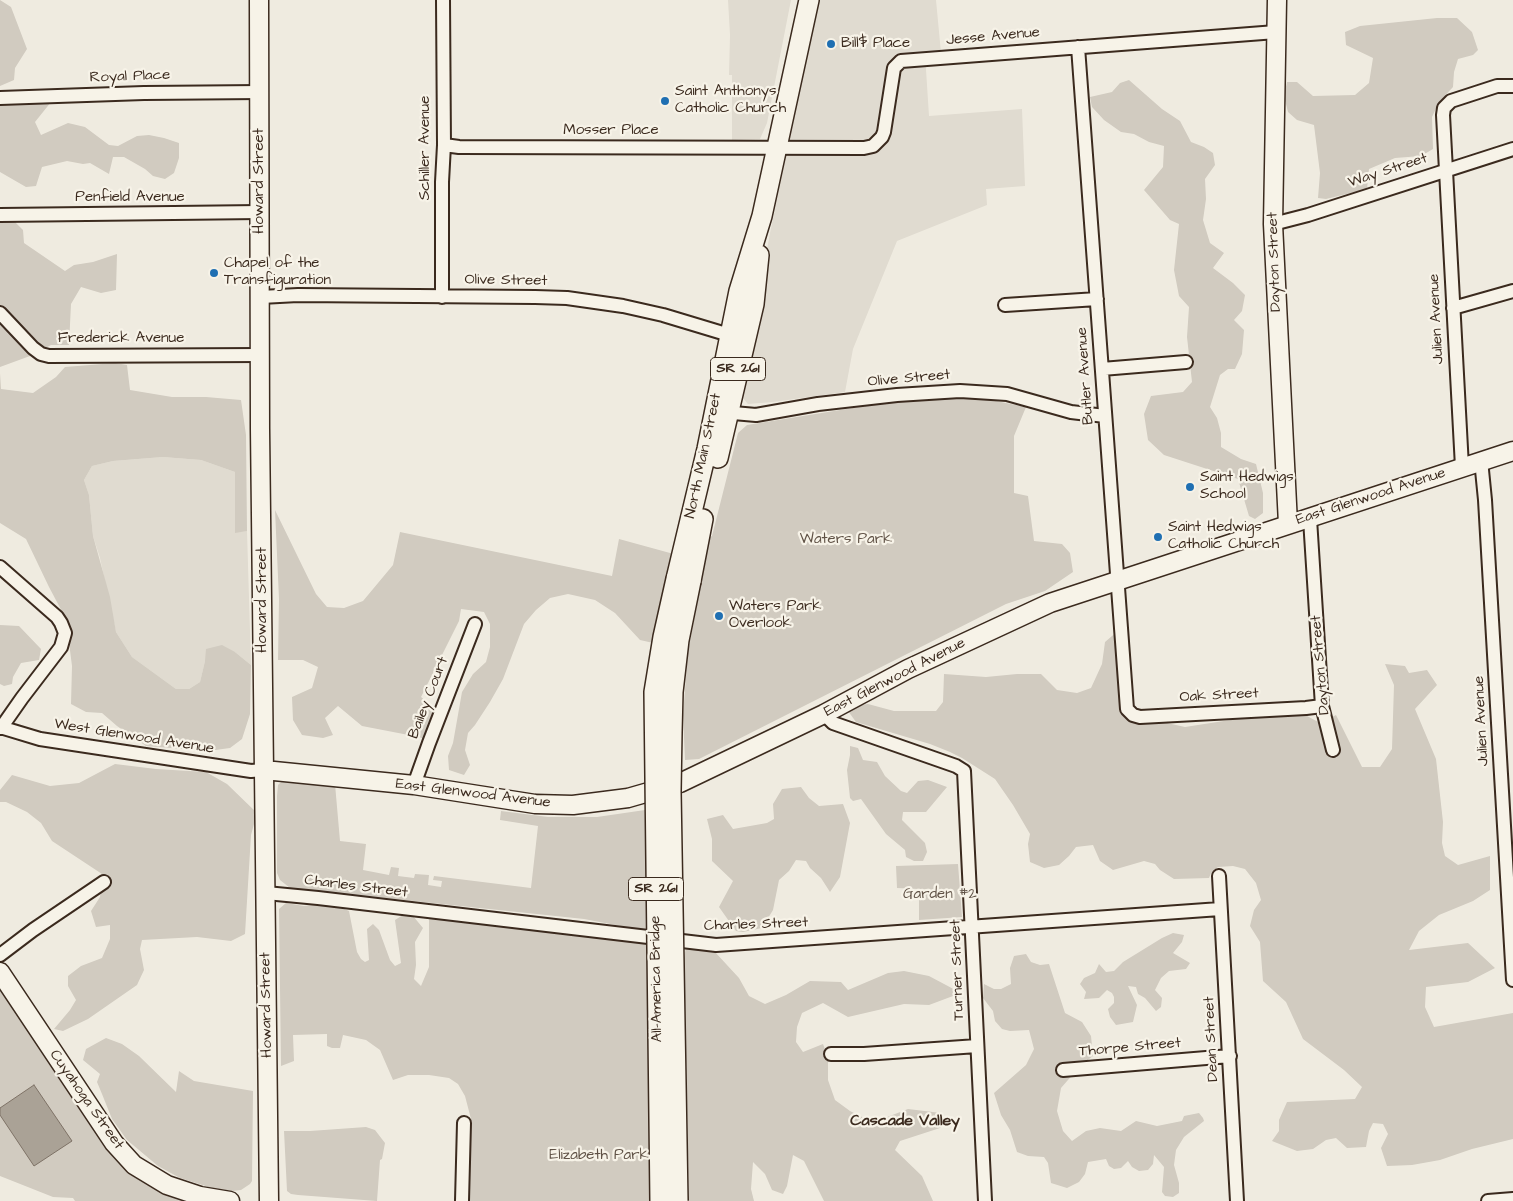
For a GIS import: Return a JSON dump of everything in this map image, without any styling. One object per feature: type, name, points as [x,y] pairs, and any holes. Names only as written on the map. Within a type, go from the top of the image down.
[{"type":"main road","name":"North Main Street","points":[[683,580],[738,337],[739,291],[762,216],[808,0]]},
{"type":"main road","name":"All-America Bridge","points":[[660,1201],[654,692],[663,637],[683,580]]},
{"type":"main road","name":"All-America Bridge","points":[[678,1201],[671,791],[673,692],[683,580]]},
{"type":"street","name":"Howard Street","points":[[260,0],[260,355],[269,1201]]},
{"type":"street","name":"Schiller Avenue","points":[[442,297],[443,0]]},
{"type":"street","name":"Dayton Street","points":[[1278,0],[1273,224],[1288,524]]},
{"type":"street","name":"Jesse Avenue","points":[[777,148],[864,148],[874,146],[884,132],[894,68],[901,61],[1276,32]]},
{"type":"street","name":"Butler Avenue","points":[[1078,47],[1126,703]]},
{"type":"street","name":"Julien Avenue","points":[[1462,467],[1445,170],[1444,108],[1451,101],[1482,90],[1497,86],[1513,86]]},
{"type":"street","name":"Royal Place","points":[[0,98],[144,93],[261,92]]},
{"type":"street","name":"Mosser Place","points":[[444,146],[777,148]]},
{"type":"street","name":"Way Street","points":[[1273,224],[1308,215],[1513,149]]},
{"type":"street","name":"Penfield Avenue","points":[[0,215],[260,212]]},
{"type":"street","points":[[1453,308],[1513,291]]},
{"type":"street","name":"Olive Street","points":[[261,297],[298,295],[535,296],[599,302],[663,315],[738,337]]},
{"type":"street","points":[[1005,305],[1097,299]]},
{"type":"street","name":"Frederick Avenue","points":[[0,313],[33,348],[41,354],[49,356],[260,355]]},
{"type":"street","points":[[1102,369],[1186,362]]},
{"type":"street","name":"Olive Street","points":[[719,420],[818,404],[897,395],[960,391],[1007,394],[1071,412],[1105,416]]},
{"type":"street","name":"East Glenwood Avenue","points":[[264,770],[414,786],[535,804],[573,805],[628,798],[680,783],[824,714],[908,669],[1050,603],[1513,451]]},
{"type":"street","name":"Julien Avenue","points":[[1481,460],[1486,500],[1513,980]]},
{"type":"street","name":"Dayton Street","points":[[1310,518],[1322,706],[1333,750]]},
{"type":"street","points":[[0,567],[57,617],[65,633],[61,646],[1,728]]},
{"type":"street","name":"Bailey Court","points":[[414,786],[475,624]]},
{"type":"street","name":"Oak Street","points":[[1126,703],[1129,711],[1140,717],[1322,706]]},
{"type":"street","name":"Turner Street","points":[[824,714],[833,723],[963,769],[973,927],[985,1201]]},
{"type":"street","name":"West Glenwood Avenue","points":[[1,728],[40,739],[146,756],[251,771],[264,770]]},
{"type":"street","name":"Dean Street","points":[[1219,876],[1237,1201]]},
{"type":"street","points":[[0,955],[33,930],[104,882]]},
{"type":"street","name":"Charles Street","points":[[266,894],[318,898],[716,945],[1220,909]]},
{"type":"street","name":"Cuyahoga Street","points":[[0,972],[114,1143],[134,1165],[167,1185],[200,1196],[230,1201]]},
{"type":"street","points":[[831,1054],[864,1054],[978,1046]]},
{"type":"street","name":"Thorpe Street","points":[[1064,1070],[1230,1056]]},
{"type":"street","points":[[462,1201],[464,1123]]},
{"type":"street","points":[[1488,1201],[1513,1199]]},
{"type":"shaded area","points":[[728,0],[791,0],[767,123],[760,139],[732,140],[732,75],[729,75],[730,35]]},
{"type":"shaded area","points":[[819,0],[936,0],[941,53],[925,54],[929,116],[1022,109],[1025,186],[986,189],[987,205],[897,241],[853,349],[845,392],[748,404],[741,396],[770,233]]},
{"type":"shaded area","points":[[163,457],[201,460],[235,472],[235,532],[247,531],[251,665],[235,652],[205,661],[200,682],[189,689],[176,689],[132,657],[116,632],[100,558],[93,536],[89,495],[84,480],[92,466],[113,461]]},
{"type":"shaded area","points":[[34,1085],[72,1141],[34,1166],[0,1115],[0,1108]]},
{"type":"green space","points":[[0,0],[11,7],[27,49],[15,68],[14,80],[0,86]]},
{"type":"green space","points":[[1437,18],[1457,18],[1472,32],[1478,50],[1473,55],[1458,59],[1454,72],[1453,87],[1439,102],[1432,117],[1433,149],[1421,156],[1395,158],[1369,169],[1367,189],[1326,199],[1318,198],[1320,173],[1314,125],[1297,120],[1288,112],[1284,96],[1287,82],[1297,82],[1313,96],[1355,95],[1369,83],[1373,58],[1346,45],[1345,32],[1360,26]]},
{"type":"green space","points":[[1129,80],[1162,109],[1180,121],[1191,142],[1213,153],[1215,165],[1205,179],[1206,199],[1203,220],[1210,243],[1224,253],[1213,268],[1245,295],[1242,311],[1234,320],[1244,330],[1242,354],[1235,369],[1228,369],[1220,375],[1210,407],[1217,418],[1221,433],[1221,447],[1241,459],[1256,464],[1263,493],[1263,513],[1255,519],[1249,516],[1238,479],[1164,455],[1148,440],[1144,414],[1151,396],[1183,392],[1192,382],[1187,337],[1189,307],[1179,296],[1174,270],[1179,224],[1170,220],[1144,190],[1163,167],[1164,146],[1149,142],[1134,134],[1121,132],[1104,120],[1092,107],[1090,97],[1112,92],[1120,83]]},
{"type":"green space","points":[[51,102],[35,122],[41,135],[68,123],[85,127],[109,145],[118,146],[137,136],[149,135],[164,138],[179,143],[179,158],[174,173],[165,179],[153,176],[124,157],[113,157],[109,174],[90,163],[83,164],[67,161],[42,167],[36,186],[26,187],[0,172],[0,106],[16,103]]},
{"type":"green space","points":[[0,220],[13,220],[23,230],[24,243],[65,271],[74,265],[93,262],[117,254],[116,290],[101,293],[81,287],[71,304],[69,345],[51,345],[30,356],[0,367]]},
{"type":"green space","points":[[115,363],[127,365],[130,390],[172,397],[241,400],[246,435],[247,531],[235,533],[235,472],[201,460],[163,457],[113,461],[92,466],[84,480],[89,495],[93,536],[110,597],[116,632],[132,657],[176,689],[189,689],[200,682],[206,649],[222,645],[235,652],[251,665],[250,714],[242,739],[230,748],[208,751],[146,746],[102,713],[86,712],[71,704],[72,666],[66,619],[26,539],[0,523],[0,373],[1,389],[33,393],[56,377],[65,367]]},
{"type":"green space","name":"Waters Park","points":[[943,397],[986,399],[1026,407],[1014,436],[1014,493],[1028,496],[1034,541],[1062,544],[1070,553],[1073,572],[1045,591],[1006,604],[699,759],[685,760],[683,715],[688,652],[705,556],[710,537],[712,536],[738,433],[747,425],[865,406]]},
{"type":"green space","points":[[275,510],[316,594],[327,607],[344,608],[363,601],[393,565],[400,532],[612,576],[619,539],[681,556],[662,645],[640,640],[615,613],[595,600],[568,594],[550,598],[524,624],[503,679],[490,702],[468,733],[465,750],[470,765],[464,775],[449,770],[448,756],[453,743],[462,692],[473,674],[486,662],[490,647],[490,624],[484,612],[461,609],[459,621],[421,697],[438,710],[427,740],[362,726],[338,706],[325,718],[333,735],[323,738],[302,735],[293,720],[292,697],[312,688],[318,667],[303,660],[278,660],[279,599]]},
{"type":"green space","points":[[0,625],[19,626],[41,649],[39,660],[21,663],[13,677],[12,684],[4,686],[0,684]]},
{"type":"green space","points":[[1119,630],[1121,672],[1118,690],[1127,709],[1140,717],[1185,727],[1269,714],[1307,716],[1320,723],[1336,715],[1362,767],[1380,767],[1392,749],[1394,685],[1385,664],[1405,666],[1409,673],[1427,670],[1437,685],[1415,709],[1436,759],[1443,822],[1442,843],[1445,856],[1458,865],[1490,856],[1490,890],[1473,901],[1439,915],[1419,931],[1409,950],[1468,943],[1495,968],[1468,982],[1426,987],[1425,1007],[1434,1027],[1513,1013],[1513,1139],[1472,1149],[1440,1160],[1412,1165],[1387,1166],[1381,1148],[1388,1134],[1383,1124],[1373,1123],[1369,1131],[1366,1147],[1347,1148],[1336,1138],[1326,1140],[1313,1149],[1297,1151],[1272,1141],[1279,1131],[1279,1120],[1287,1102],[1355,1099],[1362,1087],[1344,1070],[1303,1039],[1286,1002],[1263,981],[1260,942],[1250,926],[1254,910],[1261,900],[1256,883],[1245,869],[1233,866],[1218,867],[1211,873],[1209,878],[1174,879],[1160,870],[1155,864],[1144,861],[1113,870],[1100,861],[1093,845],[1076,847],[1059,865],[1044,868],[1030,862],[1028,844],[1030,834],[995,779],[950,752],[930,744],[856,722],[848,711],[852,706],[868,704],[894,711],[936,711],[943,702],[944,674],[986,677],[1041,674],[1057,690],[1077,693],[1091,688],[1102,664],[1105,642]]},
{"type":"green space","points":[[850,746],[858,748],[863,760],[877,762],[885,776],[901,791],[907,793],[918,781],[928,780],[947,787],[926,812],[903,812],[902,820],[925,843],[927,852],[923,861],[914,861],[906,857],[905,850],[886,834],[861,799],[853,801],[850,798],[847,770]]},
{"type":"green space","points":[[115,764],[206,772],[227,784],[257,813],[251,835],[245,934],[231,941],[197,937],[142,940],[140,949],[144,970],[137,985],[88,1019],[63,1031],[54,1029],[76,1000],[68,986],[68,976],[81,966],[102,958],[110,939],[110,925],[96,927],[91,911],[100,897],[102,874],[52,841],[41,823],[27,812],[6,802],[0,802],[0,790],[12,775],[50,786],[79,783]]},
{"type":"green space","points":[[282,781],[335,784],[340,841],[366,844],[363,870],[389,875],[391,867],[399,868],[398,876],[414,878],[415,874],[429,875],[428,885],[441,887],[442,881],[433,880],[434,876],[531,888],[538,826],[500,820],[501,811],[548,817],[597,817],[645,810],[647,931],[584,919],[290,888],[280,880],[277,873],[277,796],[278,785]]},
{"type":"green space","points":[[801,787],[809,798],[819,806],[843,804],[850,823],[840,877],[830,892],[806,861],[796,860],[789,871],[779,880],[773,910],[762,928],[743,932],[736,931],[719,907],[733,881],[712,861],[712,839],[707,819],[723,815],[733,829],[767,823],[774,819],[773,804],[782,789]]},
{"type":"green space","name":"Garden #2","points":[[958,864],[962,917],[919,920],[919,889],[897,888],[896,866]]},
{"type":"green space","name":"Elizabeth Park","points":[[286,903],[304,906],[335,905],[349,911],[357,952],[365,962],[369,960],[367,929],[373,924],[379,930],[390,960],[395,966],[401,963],[395,920],[403,915],[413,916],[423,928],[415,942],[416,965],[414,979],[421,986],[429,967],[429,919],[440,918],[647,942],[652,1201],[469,1201],[471,1119],[465,1096],[458,1084],[449,1078],[429,1075],[408,1075],[393,1080],[380,1050],[366,1040],[343,1035],[340,1048],[332,1048],[327,1046],[327,1034],[293,1035],[294,1061],[281,1066],[279,909]]},
{"type":"green space","points":[[1173,933],[1184,935],[1182,942],[1173,953],[1190,963],[1186,969],[1169,971],[1161,978],[1155,990],[1162,998],[1161,1007],[1156,1011],[1145,998],[1138,994],[1136,987],[1128,986],[1137,1005],[1133,1022],[1116,1025],[1110,1017],[1108,1009],[1114,1003],[1112,993],[1107,990],[1099,998],[1084,999],[1086,992],[1080,984],[1084,978],[1095,973],[1099,964],[1106,972],[1114,971],[1123,962]]},
{"type":"green space","points":[[687,942],[706,944],[739,978],[749,996],[765,1004],[786,995],[810,981],[841,982],[848,990],[888,973],[904,971],[929,976],[961,993],[929,1005],[904,1004],[848,1017],[823,1003],[802,1013],[797,1027],[796,1042],[803,1052],[823,1044],[828,1057],[828,1080],[835,1100],[850,1111],[862,1117],[882,1119],[908,1109],[941,1113],[948,1121],[940,1128],[900,1141],[895,1150],[922,1176],[933,1201],[824,1201],[804,1161],[793,1155],[787,1186],[783,1194],[772,1190],[765,1174],[753,1162],[751,1189],[754,1201],[689,1201],[684,958]]},
{"type":"green space","points":[[1026,954],[1031,962],[1040,965],[1049,964],[1065,1013],[1082,1022],[1091,1036],[1093,1056],[1081,1065],[1061,1088],[1057,1111],[1063,1131],[1072,1141],[1086,1131],[1100,1128],[1121,1131],[1136,1121],[1157,1126],[1182,1121],[1184,1116],[1199,1113],[1203,1118],[1204,1121],[1184,1137],[1176,1150],[1174,1165],[1179,1183],[1179,1193],[1173,1197],[1165,1196],[1162,1192],[1164,1167],[1154,1155],[1153,1164],[1148,1170],[1139,1171],[1132,1167],[1128,1161],[1121,1168],[1114,1169],[1109,1166],[1106,1159],[1088,1162],[1085,1174],[1079,1182],[1067,1188],[1051,1183],[1048,1163],[1044,1157],[1028,1156],[1017,1152],[994,1093],[1026,1065],[1034,1049],[1029,1030],[1010,1031],[1002,1029],[995,1021],[993,1011],[983,998],[984,984],[994,989],[1001,989],[1011,984],[1010,968],[1014,956]]},
{"type":"green space","points":[[0,987],[101,1139],[165,1192],[186,1201],[75,1201],[73,1198],[53,1197],[0,1176]]},
{"type":"green space","points":[[106,1038],[122,1044],[139,1056],[176,1092],[179,1071],[194,1081],[253,1091],[252,1181],[250,1184],[241,1190],[233,1191],[212,1188],[180,1178],[158,1166],[127,1140],[112,1119],[97,1082],[100,1074],[83,1060],[86,1049]]},
{"type":"green space","points":[[366,1127],[375,1130],[385,1143],[382,1159],[380,1160],[377,1201],[298,1195],[287,1191],[284,1131]]},
{"type":"place","name":"Bill$ Place","points":[[831,44]]},
{"type":"place","name":"Saint Anthonys Catholic Church","points":[[665,101]]},
{"type":"place","name":"Chapel of the Transfiguration","points":[[214,273]]},
{"type":"place","name":"Saint Hedwigs School","points":[[1190,487]]},
{"type":"place","name":"Saint Hedwigs Catholic Church","points":[[1158,537]]},
{"type":"place","name":"Waters Park Overlook","points":[[719,616]]},
{"type":"district","name":"Cascade Valley","points":[[905,1122]]}]
